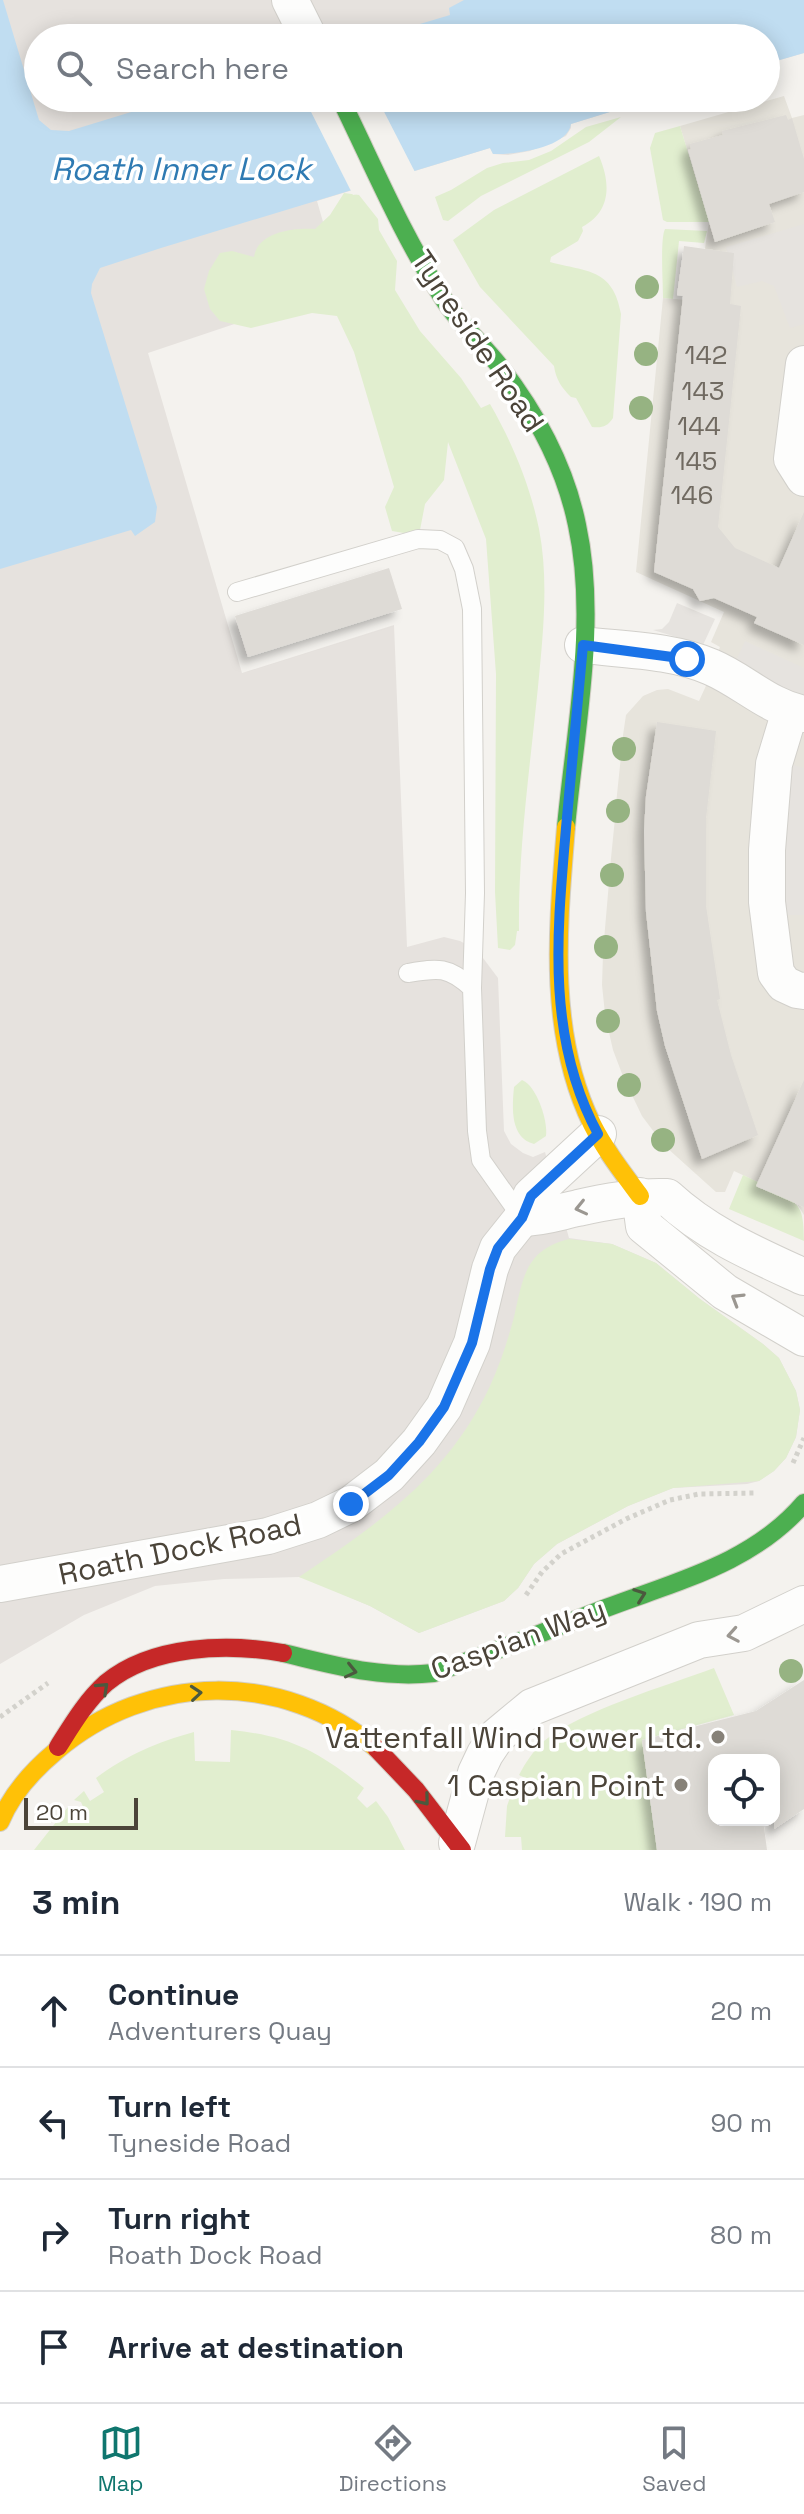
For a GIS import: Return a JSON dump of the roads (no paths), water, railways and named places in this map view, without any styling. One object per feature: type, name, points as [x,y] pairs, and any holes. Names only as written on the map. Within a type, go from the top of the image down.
[{"type":"street","points":[[290,0],[302,24]]},
{"type":"street","name":"Tyneside Road","points":[[347,112],[416,255],[444,300],[515,388],[556,460],[568,491],[583,554],[586,607],[556,946],[563,1025],[579,1090],[598,1134],[619,1170],[640,1196]]},
{"type":"street","points":[[804,364],[792,459],[804,478]]},
{"type":"street","points":[[583,645],[673,656],[700,663],[797,713],[780,738],[773,777],[767,850],[767,902],[776,973],[784,984],[804,991]]},
{"type":"street","name":"Roath Dock Road","points":[[0,1584],[268,1536],[318,1520],[351,1504],[389,1475],[419,1442],[444,1407],[472,1343],[498,1248],[522,1218],[531,1196],[598,1134]]},
{"type":"street","points":[[640,1196],[644,1226],[725,1292],[804,1338]]},
{"type":"street","points":[[522,1218],[545,1218],[580,1207],[640,1196],[667,1197],[686,1215],[717,1236],[804,1277]]},
{"type":"street","name":"Caspian Way","points":[[56,1750],[76,1717],[99,1690],[117,1675],[151,1660],[197,1651],[245,1648],[281,1652],[363,1674],[411,1677],[434,1673],[655,1590],[743,1553],[774,1534],[804,1503]]},
{"type":"street","points":[[459,1848],[476,1773],[485,1754],[497,1736],[532,1707],[699,1640],[744,1633],[804,1604]]},
{"type":"street","points":[[0,1822],[25,1780],[56,1750],[120,1710],[153,1699],[224,1691],[290,1700],[342,1724],[389,1758],[459,1848]]},
{"type":"street","points":[[0,1783],[25,1780]]},
{"type":"lane","points":[[237,592],[418,539],[440,540],[455,548],[464,569],[472,609],[475,893],[472,988],[477,1131],[481,1160],[522,1218]]},
{"type":"lane","points":[[408,973],[441,968],[458,975],[472,988]]},
{"type":"water","name":"Roath Inner Lock","points":[[0,0],[3,0],[24,70],[24,112],[37,112],[39,120],[51,130],[69,131],[131,112],[610,112],[571,124],[560,139],[538,148],[493,154],[490,148],[100,268],[91,293],[157,507],[155,522],[135,536],[131,530],[0,569]]},
{"type":"water","points":[[464,0],[804,0],[804,53],[780,60],[780,24],[420,24],[450,15],[449,8]]},
{"type":"place","name":"Vattenfall Wind Power Ltd.","points":[[718,1737]]},
{"type":"place","name":"1 Caspian Point","points":[[681,1785]]}]
